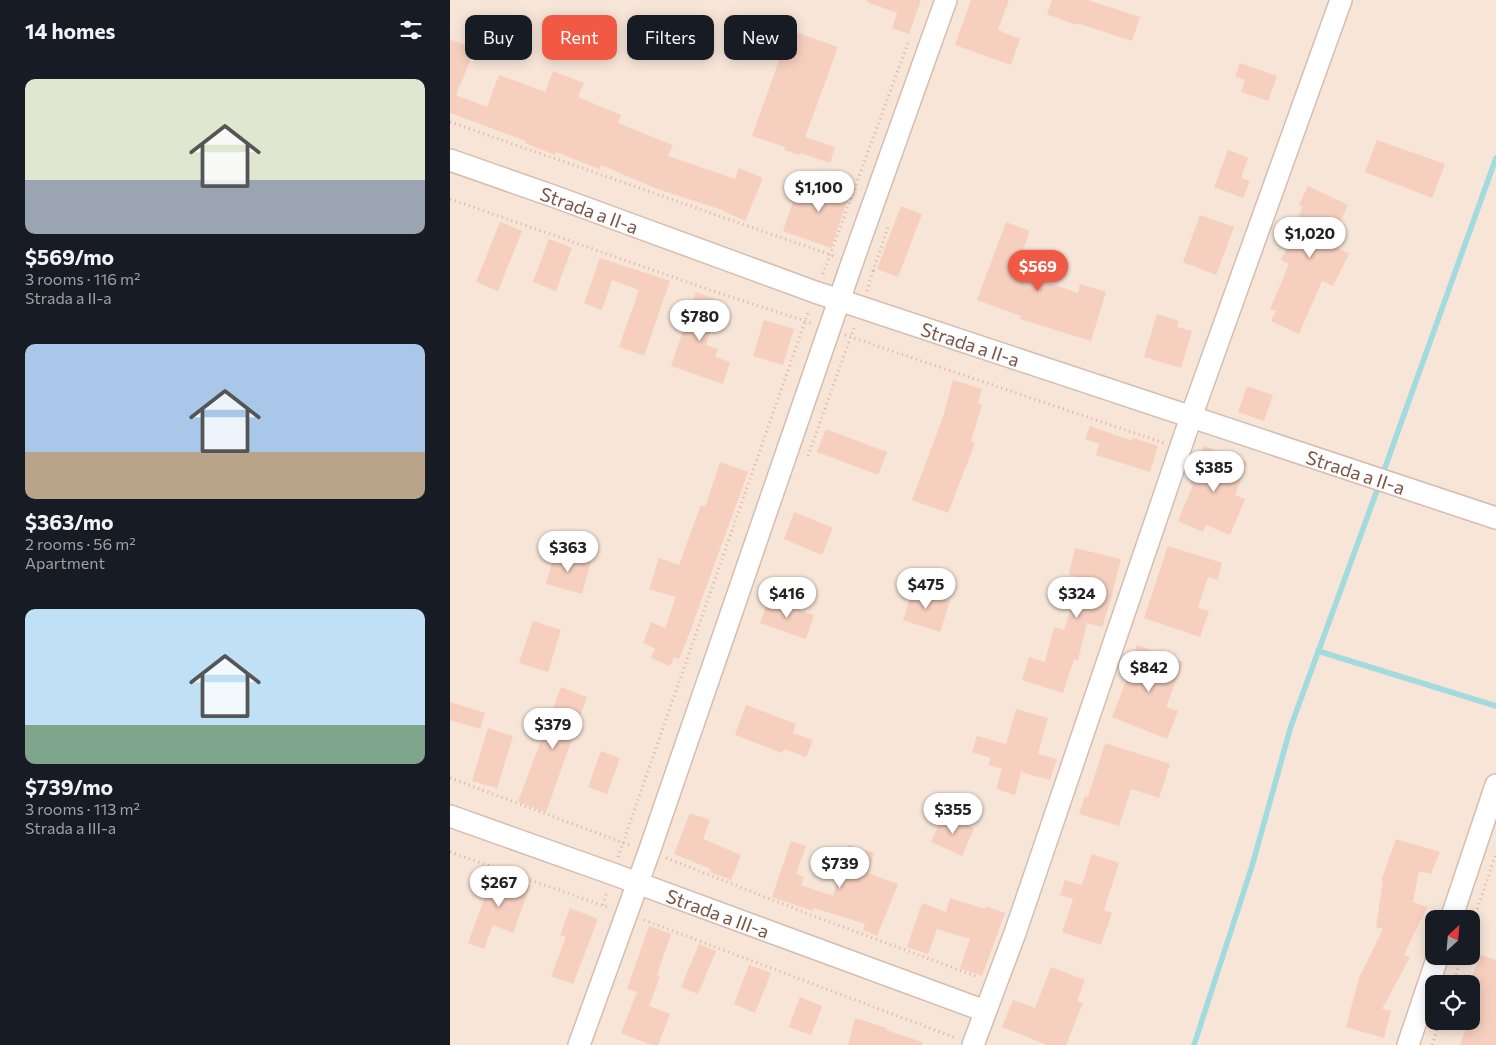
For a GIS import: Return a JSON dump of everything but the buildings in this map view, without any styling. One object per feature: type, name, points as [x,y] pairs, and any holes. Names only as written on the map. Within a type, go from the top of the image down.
[{"type":"street","points":[[579,1045],[626,914],[646,886],[662,853],[829,329],[946,0]]},
{"type":"street","points":[[968,1043],[985,1011],[1015,933],[1190,417],[1341,0]]},
{"type":"street","name":"Strada a II-a","points":[[450,160],[840,301],[1496,518]]},
{"type":"street","points":[[1454,910],[1496,785]]},
{"type":"street","name":"Strada a III-a","points":[[450,816],[985,1011]]},
{"type":"street","points":[[1408,1045],[1435,965]]},
{"type":"path","points":[[603,905],[622,842],[815,292],[831,255],[911,36]]},
{"type":"path","points":[[450,122],[873,271],[808,458]]},
{"type":"path","points":[[450,199],[701,287],[1165,443],[1162,453]]},
{"type":"path","points":[[450,778],[622,842],[662,853],[816,917],[984,979]]},
{"type":"path","points":[[450,852],[603,905],[968,1043]]},
{"type":"path","points":[[643,930],[646,921],[646,886],[662,853]]},
{"type":"path","points":[[1477,910],[1496,853]]},
{"type":"path","points":[[1432,1045],[1437,1030]]},
{"type":"shaded area","points":[[450,0],[1496,0],[1496,1045],[450,1045]]},
{"type":"waterway","points":[[1382,476],[1496,158]]},
{"type":"waterway","points":[[1194,1045],[1252,866],[1291,726],[1379,485]]},
{"type":"waterway","points":[[1318,651],[1496,706]]}]
